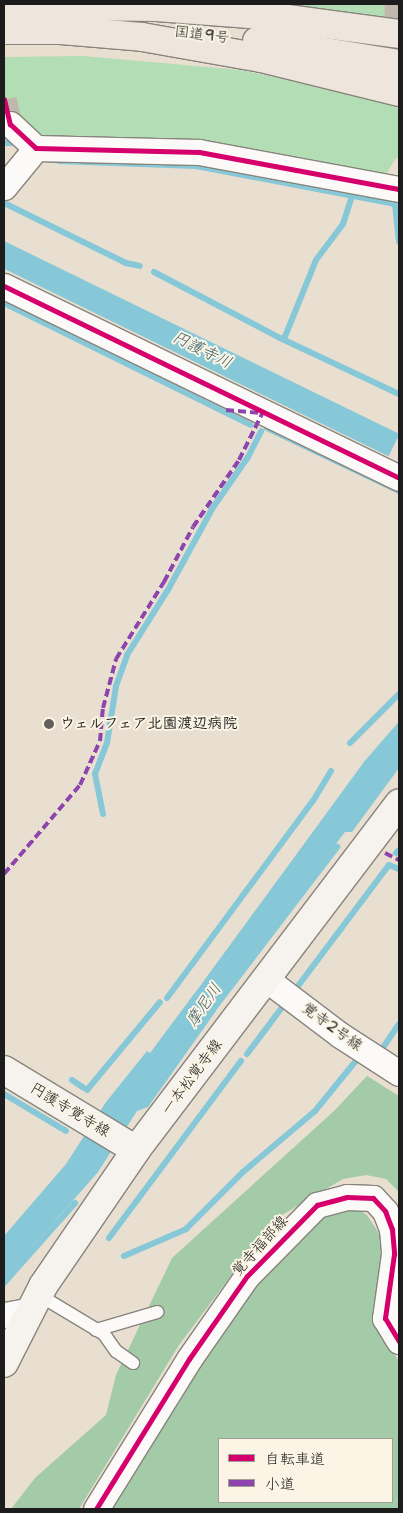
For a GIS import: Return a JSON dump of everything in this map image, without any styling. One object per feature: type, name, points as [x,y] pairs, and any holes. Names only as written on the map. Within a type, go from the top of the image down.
[{"type":"highway","points":[[4,11],[75,6],[156,7],[250,14],[399,34]]},
{"type":"highway","name":"国道9号","points":[[4,26],[66,24],[149,28],[303,47],[399,64]]},
{"type":"highway","points":[[4,30],[61,30],[142,37],[261,58],[399,92]]},
{"type":"main road","name":"一本松覚寺線","points":[[4,1363],[35,1302],[130,1146],[266,979],[399,803]]},
{"type":"main road","name":"円護寺覚寺線","points":[[4,1070],[130,1146]]},
{"type":"street","points":[[10,124],[36,148],[199,152],[399,189]]},
{"type":"street","points":[[4,187],[36,148]]},
{"type":"street","points":[[4,286],[399,478]]},
{"type":"street","name":"覚寺2号線","points":[[266,979],[340,1035],[399,1073]]},
{"type":"street","name":"覚寺福部線","points":[[96,1509],[189,1359],[247,1276],[317,1205],[347,1197],[374,1198],[385,1211],[392,1229],[394,1254],[385,1318],[399,1341]]},
{"type":"street","points":[[4,1315],[35,1302]]},
{"type":"lane","points":[[35,1302],[96,1330],[133,1363]]},
{"type":"lane","points":[[96,1330],[157,1312]]},
{"type":"green space","points":[[243,4],[399,4],[399,25]]},
{"type":"green space","points":[[83,56],[241,70],[399,103],[399,159],[396,158],[384,177],[161,139],[41,136],[4,117],[4,57]]},
{"type":"green space","points":[[367,1076],[399,1096],[399,1192],[386,1179],[366,1175],[343,1179],[272,1221],[179,1345],[79,1509],[11,1509],[35,1478],[106,1415],[116,1375],[172,1258],[334,1111]]},
{"type":"green space","points":[[356,1208],[367,1215],[380,1235],[382,1257],[376,1323],[384,1340],[399,1361],[399,1509],[108,1509],[255,1280],[290,1242],[325,1215]]},
{"type":"water","name":"円護寺川","points":[[4,241],[399,434],[389,456],[4,269]]},
{"type":"water","name":"摩尼川","points":[[399,730],[399,768],[352,832],[345,832],[212,1007],[216,1011],[148,1107],[137,1111],[98,1172],[4,1279],[4,1236],[66,1164],[106,1102],[147,1051],[150,1053],[194,994],[199,997],[367,767]]},
{"type":"waterway","points":[[4,143],[11,143]]},
{"type":"waterway","points":[[59,161],[196,166],[395,204],[399,242]]},
{"type":"waterway","points":[[284,339],[316,260],[343,224],[352,196]]},
{"type":"waterway","points":[[4,203],[126,263],[140,266]]},
{"type":"waterway","points":[[154,272],[280,338],[399,394]]},
{"type":"waterway","points":[[4,303],[251,425]]},
{"type":"waterway","points":[[267,428],[399,491]]},
{"type":"waterway","points":[[103,814],[95,774],[107,743],[116,686],[127,655],[169,588],[212,509],[248,457],[261,431]]},
{"type":"waterway","points":[[350,743],[399,694]]},
{"type":"waterway","name":"摩尼川","points":[[192,1002],[367,763],[399,726]]},
{"type":"waterway","points":[[167,998],[313,801],[331,771]]},
{"type":"waterway","name":"摩尼川","points":[[208,1016],[337,847]]},
{"type":"waterway","points":[[396,853],[399,850]]},
{"type":"waterway","points":[[295,990],[389,865],[399,869]]},
{"type":"waterway","points":[[87,1090],[160,1002]]},
{"type":"waterway","points":[[247,1054],[286,1002]]},
{"type":"waterway","points":[[380,1052],[399,1024]]},
{"type":"waterway","points":[[124,1256],[186,1229],[243,1172],[315,1111],[359,1057]]},
{"type":"waterway","points":[[109,1238],[241,1061]]},
{"type":"waterway","points":[[72,1080],[84,1088]]},
{"type":"waterway","points":[[4,1094],[66,1131]]},
{"type":"waterway","points":[[4,1283],[75,1203]]},
{"type":"tunnel","points":[[397,4],[399,65]]},
{"type":"tunnel","points":[[4,99],[10,124]]},
{"type":"marked path","points":[[226,410],[259,413]]},
{"type":"marked path","points":[[4,874],[80,785],[100,741],[103,708],[116,659],[164,582],[193,527],[239,460],[263,412]]},
{"type":"marked path","points":[[385,853],[399,860]]},
{"type":"cycle path","points":[[4,99],[10,124],[36,148],[199,152],[399,189]]},
{"type":"cycle path","points":[[4,286],[399,478]]},
{"type":"cycle path","points":[[96,1509],[189,1359],[247,1276],[317,1205],[347,1197],[373,1198],[385,1211],[392,1229],[394,1254],[385,1318],[399,1341]]},
{"type":"place","name":"ウェルフェア北園渡辺病院","points":[[49,724]]}]
